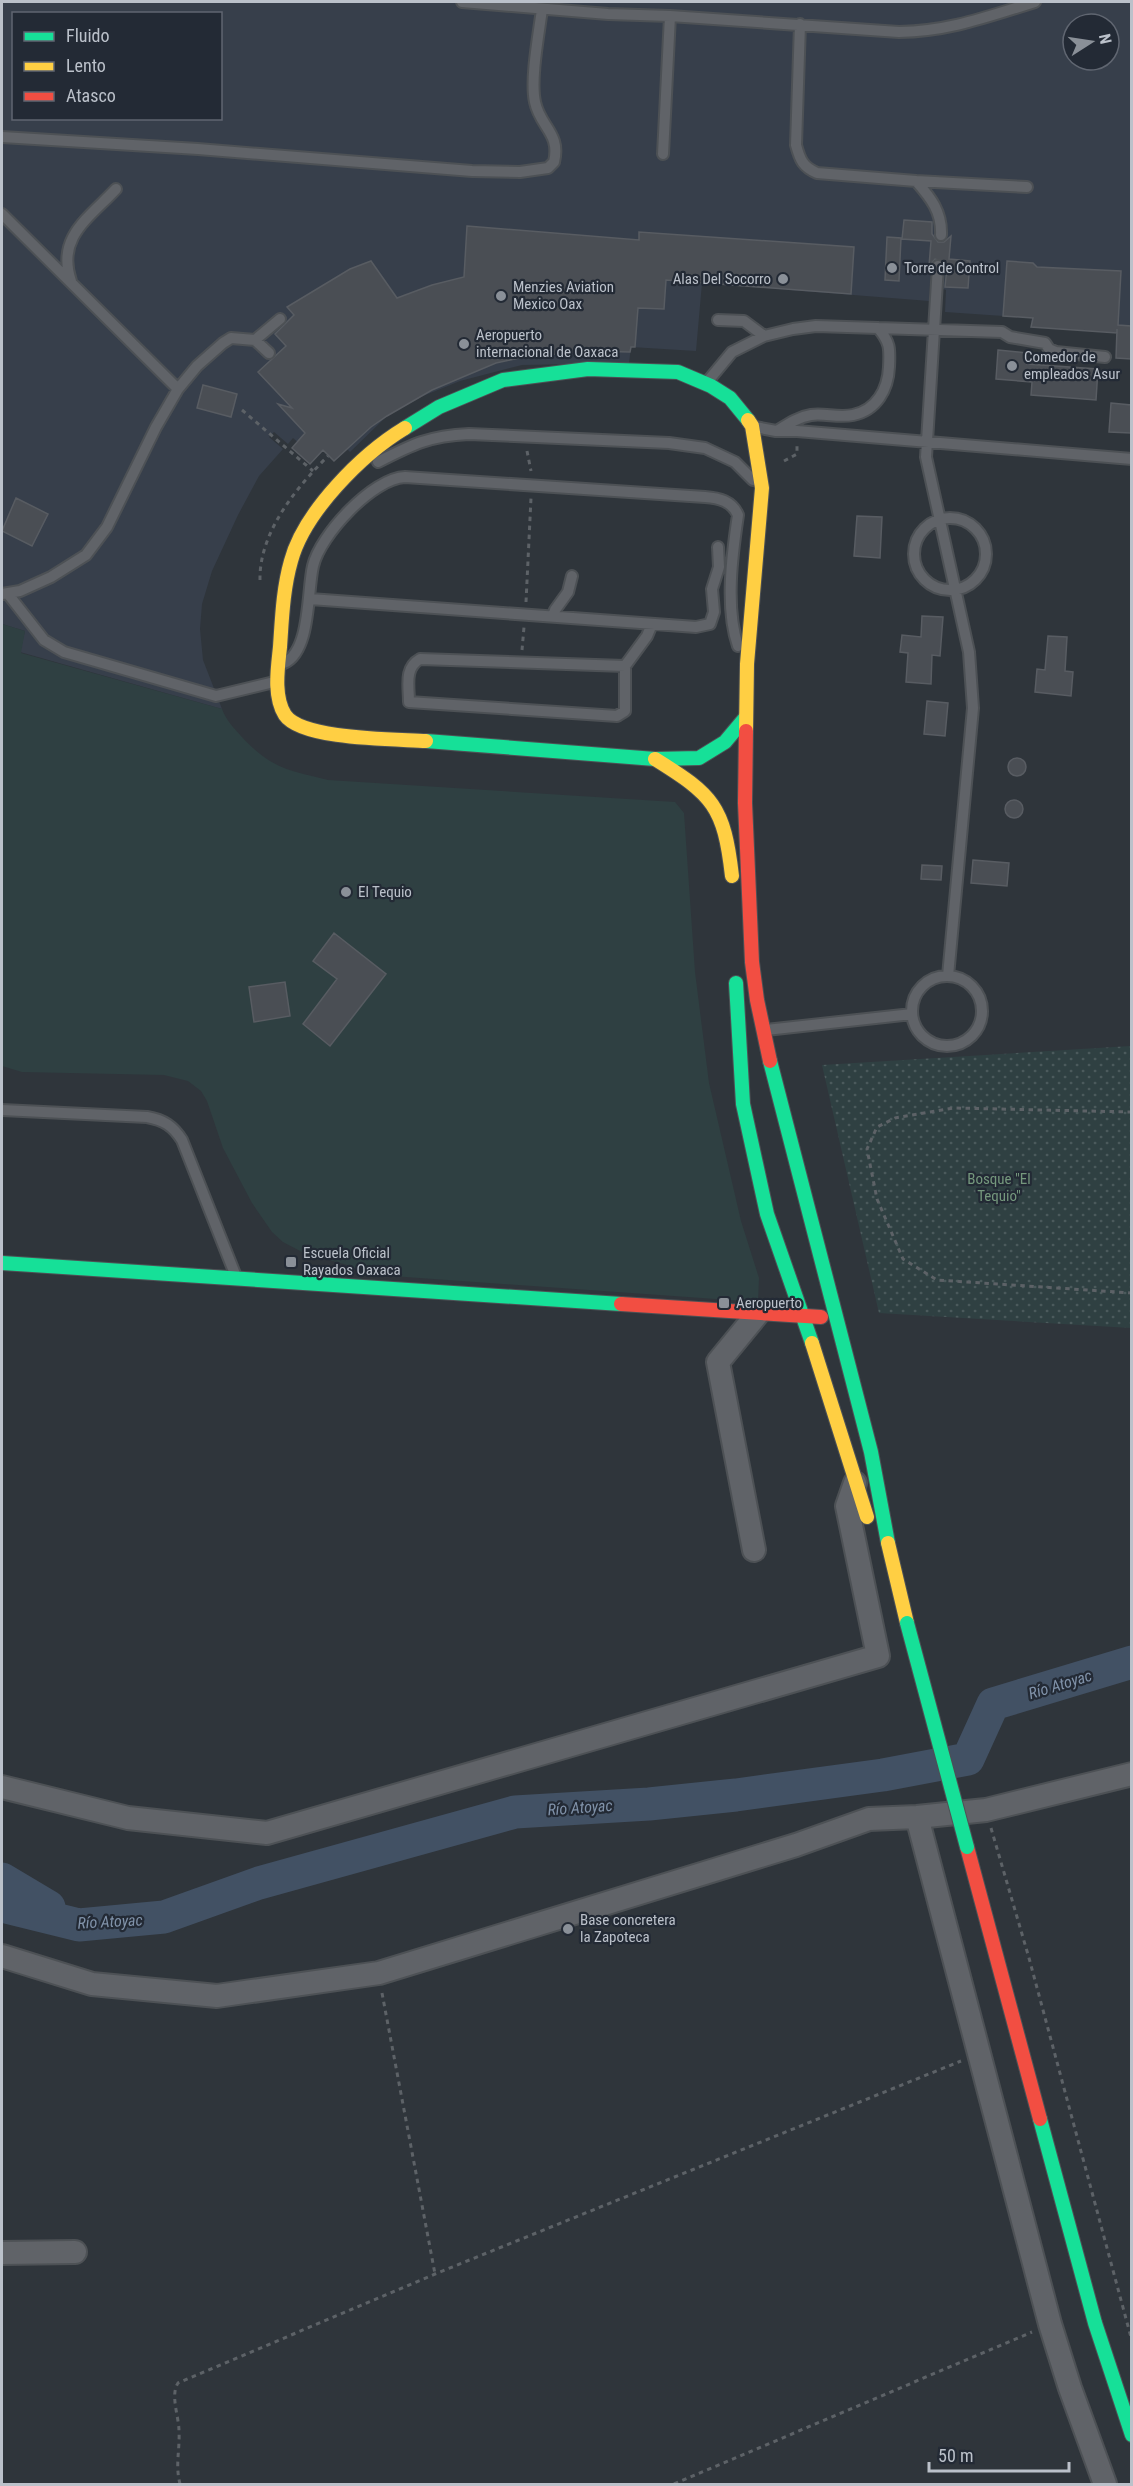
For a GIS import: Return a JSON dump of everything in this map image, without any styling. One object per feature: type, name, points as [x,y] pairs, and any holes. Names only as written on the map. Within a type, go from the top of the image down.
[{"type":"street","points":[[746,717],[725,742],[699,758],[654,759],[319,733],[300,727],[285,715],[277,681],[283,600],[291,559],[312,516],[363,458],[406,425],[439,407],[503,380],[588,369],[678,372],[730,398],[752,426],[762,488],[747,664],[745,803],[752,962],[762,1031],[871,1452],[895,1577],[1098,2334],[1131,2435]]},
{"type":"street","points":[[654,759],[699,787],[715,809],[730,856],[733,894]]},
{"type":"street","points":[[736,969],[743,1104],[767,1214],[803,1316],[855,1483],[875,1538],[895,1577]]},
{"type":"street","points":[[2,1263],[836,1318]]},
{"type":"street","points":[[754,1550],[718,1362],[759,1312]]},
{"type":"street","points":[[2,1786],[128,1818],[267,1833],[878,1656],[847,1506],[855,1483]]},
{"type":"street","points":[[2,1956],[92,1984],[217,1996],[379,1973],[796,1845],[869,1819],[917,1817],[986,1809],[1131,1774]]},
{"type":"street","points":[[917,1817],[1050,2324],[1070,2388],[1106,2484]]},
{"type":"street","points":[[2,2253],[75,2252]]},
{"type":"lane","points":[[462,2],[899,32],[927,32],[952,28],[1035,2]]},
{"type":"lane","points":[[2,137],[198,149],[472,171],[520,172],[548,168],[554,162],[556,141],[540,114],[533,90],[542,9]]},
{"type":"lane","points":[[663,153],[670,16]]},
{"type":"lane","points":[[800,24],[796,145],[800,160],[806,168],[817,173],[1027,187]]},
{"type":"lane","points":[[916,181],[934,203],[941,224],[941,235]]},
{"type":"lane","points":[[72,283],[65,257],[70,242],[84,223],[116,189]]},
{"type":"lane","points":[[2,214],[178,389]]},
{"type":"lane","points":[[938,266],[926,457],[969,652],[973,708],[948,975]]},
{"type":"lane","points":[[255,340],[280,319]]},
{"type":"lane","points":[[718,320],[744,321],[764,336]]},
{"type":"lane","points":[[706,384],[732,352],[764,336],[816,326],[1002,332],[1010,337],[1045,343],[1049,349],[1056,352],[1105,357]]},
{"type":"lane","points":[[776,431],[798,417],[813,414],[853,415],[874,406],[886,386],[889,375],[890,352],[887,339],[878,328]]},
{"type":"lane","points":[[268,353],[255,340],[231,338],[197,366],[178,389],[156,427],[107,527],[96,544],[72,566],[41,582],[5,594],[44,640],[64,652],[216,696],[277,681]]},
{"type":"lane","points":[[752,426],[776,431],[1131,459]]},
{"type":"lane","points":[[345,479],[420,441],[446,435],[469,434],[669,443],[705,448],[735,462],[762,488]]},
{"type":"lane","points":[[278,665],[292,659],[297,650],[310,598],[313,565],[336,525],[358,503],[393,477],[720,498],[735,508],[738,515],[731,588],[732,622],[738,647],[747,664]]},
{"type":"lane","points":[[954,517],[966,521],[983,539],[986,552],[985,565],[979,576],[970,585],[956,590],[944,590],[930,585],[920,575],[914,562],[913,548],[918,534],[928,524],[940,518],[954,517]]},
{"type":"lane","points":[[310,598],[696,627],[710,624],[714,612],[712,589],[719,567],[718,547]]},
{"type":"lane","points":[[554,616],[555,610],[568,592],[572,576]]},
{"type":"lane","points":[[625,666],[420,658],[412,665],[408,674],[409,702],[616,716],[625,711],[625,666],[648,636],[652,624]]},
{"type":"lane","points":[[948,975],[965,981],[978,994],[982,1006],[982,1019],[977,1030],[968,1040],[957,1045],[945,1046],[933,1043],[922,1036],[915,1026],[912,1014],[913,1002],[918,991],[936,977],[948,975]]},
{"type":"lane","points":[[762,1031],[912,1014]]},
{"type":"lane","points":[[2,1110],[147,1117],[169,1124],[182,1140],[236,1277]]},
{"type":"path","points":[[242,410],[313,471]]},
{"type":"path","points":[[521,661],[532,485],[531,467],[524,436]]},
{"type":"path","points":[[781,463],[797,454]]},
{"type":"path","points":[[1131,1112],[954,1108],[895,1119],[877,1127],[867,1149],[877,1199],[903,1259],[937,1280],[1131,1293]]},
{"type":"path","points":[[986,1809],[1032,1970],[1131,2341]]},
{"type":"path","points":[[379,1973],[435,2274]]},
{"type":"path","points":[[180,2484],[176,2468],[180,2432],[175,2394],[178,2383],[435,2274],[979,2054]]},
{"type":"path","points":[[674,2484],[1050,2324]]},
{"type":"shaded area","points":[[2,2],[1131,2],[1131,359],[1116,358],[1117,333],[1031,327],[1032,318],[945,312],[944,267],[931,266],[929,301],[702,283],[696,351],[631,347],[629,363],[522,365],[460,381],[423,396],[387,416],[350,452],[346,448],[334,461],[323,450],[316,458],[293,438],[288,444],[274,432],[269,437],[283,449],[259,476],[238,515],[212,571],[202,604],[200,629],[203,660],[222,709],[20,652],[25,631],[2,624]]},
{"type":"green space","name":"El Tequio","points":[[2,624],[25,631],[21,653],[222,709],[251,747],[270,761],[301,773],[328,780],[675,802],[684,813],[695,972],[709,1083],[741,1221],[759,1278],[758,1302],[364,1274],[351,1266],[304,1253],[283,1242],[272,1232],[252,1203],[223,1148],[207,1101],[201,1091],[188,1081],[164,1075],[22,1072],[2,1066]]},
{"type":"green space","name":"Bosque \"El Tequio\"","points":[[1131,1046],[1131,1328],[879,1313],[822,1065]]},
{"type":"building","points":[[904,220],[932,222],[932,234],[938,242],[944,242],[951,236],[949,259],[970,261],[968,288],[945,287],[947,267],[944,262],[935,259],[929,266],[931,241],[902,239]]},
{"type":"building","name":"Aeropuerto internacional de Oaxaca","points":[[467,226],[639,240],[639,232],[854,247],[851,294],[666,280],[664,309],[638,308],[635,347],[631,347],[630,352],[586,351],[519,358],[496,363],[432,390],[387,416],[371,427],[334,461],[323,450],[310,464],[292,448],[305,433],[278,404],[292,408],[258,372],[286,346],[275,334],[294,315],[287,307],[350,269],[371,261],[397,298],[432,285],[464,277]]},
{"type":"building","points":[[887,237],[901,238],[899,281],[885,280]]},
{"type":"building","points":[[1007,261],[1033,263],[1037,267],[1121,271],[1118,325],[1131,326],[1131,359],[1116,358],[1117,333],[1031,327],[1033,318],[1003,316]]},
{"type":"building","points":[[998,350],[1027,353],[1027,364],[1098,369],[1096,400],[1031,395],[1032,382],[996,379]]},
{"type":"building","points":[[203,385],[237,394],[231,417],[197,408]]},
{"type":"building","points":[[1111,403],[1131,405],[1131,433],[1109,432]]},
{"type":"building","points":[[16,498],[48,514],[32,546],[2,531]]},
{"type":"building","points":[[857,516],[882,517],[880,558],[854,556]]},
{"type":"building","points":[[922,616],[943,617],[940,656],[932,655],[931,684],[906,682],[908,653],[900,652],[902,635],[921,637]]},
{"type":"building","points":[[1048,636],[1067,637],[1065,671],[1073,672],[1071,696],[1035,692],[1037,669],[1045,670]]},
{"type":"building","points":[[927,701],[948,703],[945,736],[924,734]]},
{"type":"building","points":[[1017,758],[1023,761],[1026,767],[1023,773],[1017,776],[1011,773],[1008,767],[1011,761]]},
{"type":"building","points":[[1014,800],[1020,803],[1023,809],[1020,815],[1014,818],[1008,815],[1005,809],[1008,803]]},
{"type":"building","points":[[973,860],[1009,863],[1007,886],[971,883]]},
{"type":"building","points":[[922,865],[942,866],[941,880],[921,879]]},
{"type":"building","points":[[334,933],[386,974],[330,1046],[303,1024],[337,979],[313,961]]},
{"type":"building","points":[[285,982],[290,1016],[254,1022],[249,987]]},
{"type":"waterway","name":"Río Atoyac","points":[[2,1906],[79,1925],[164,1917],[259,1883],[515,1812],[649,1804],[736,1795],[883,1775],[968,1759],[993,1704],[1132,1662]]},
{"type":"waterway","points":[[2,1879],[49,1907]]},
{"type":"traffic: fast","points":[[405,428],[439,407],[503,380],[588,369],[678,372],[711,386],[730,398],[748,420]]},
{"type":"traffic: fast","points":[[426,741],[655,759],[699,758],[725,742],[746,717]]},
{"type":"traffic: fast","points":[[736,983],[743,1104],[767,1214],[812,1343]]},
{"type":"traffic: fast","points":[[770,1061],[871,1452],[888,1543]]},
{"type":"traffic: fast","points":[[2,1263],[621,1304]]},
{"type":"traffic: fast","points":[[907,1623],[967,1847]]},
{"type":"traffic: fast","points":[[1040,2119],[1095,2323],[1132,2435]]},
{"type":"traffic: slow","points":[[746,731],[747,664],[762,488],[752,426],[748,420]]},
{"type":"traffic: slow","points":[[405,428],[371,453],[337,486],[321,504],[298,542],[288,572],[285,593],[278,690],[285,715],[295,723],[310,729],[351,737],[426,741]]},
{"type":"traffic: slow","points":[[655,759],[703,793],[712,805],[725,833],[732,876]]},
{"type":"traffic: slow","points":[[812,1343],[867,1517]]},
{"type":"traffic: slow","points":[[888,1543],[907,1623]]},
{"type":"traffic: jam","points":[[746,731],[745,803],[752,962],[757,1000],[770,1061]]},
{"type":"traffic: jam","points":[[621,1304],[821,1317]]},
{"type":"traffic: jam","points":[[967,1847],[1040,2119]]},
{"type":"place","name":"Torre de Control","points":[[892,268]]},
{"type":"place","name":"Alas Del Socorro","points":[[783,279]]},
{"type":"place","name":"Menzies Aviation Mexico Oax","points":[[501,296]]},
{"type":"place","name":"Aeropuerto internacional de Oaxaca","points":[[464,344]]},
{"type":"place","name":"Comedor de empleados Asur","points":[[1012,366]]},
{"type":"place","name":"El Tequio","points":[[346,892]]},
{"type":"place","name":"Escuela Oficial Rayados Oaxaca","points":[[291,1262]]},
{"type":"place","name":"Aeropuerto","points":[[724,1303]]},
{"type":"place","name":"Base concretera la Zapoteca","points":[[568,1929]]}]
